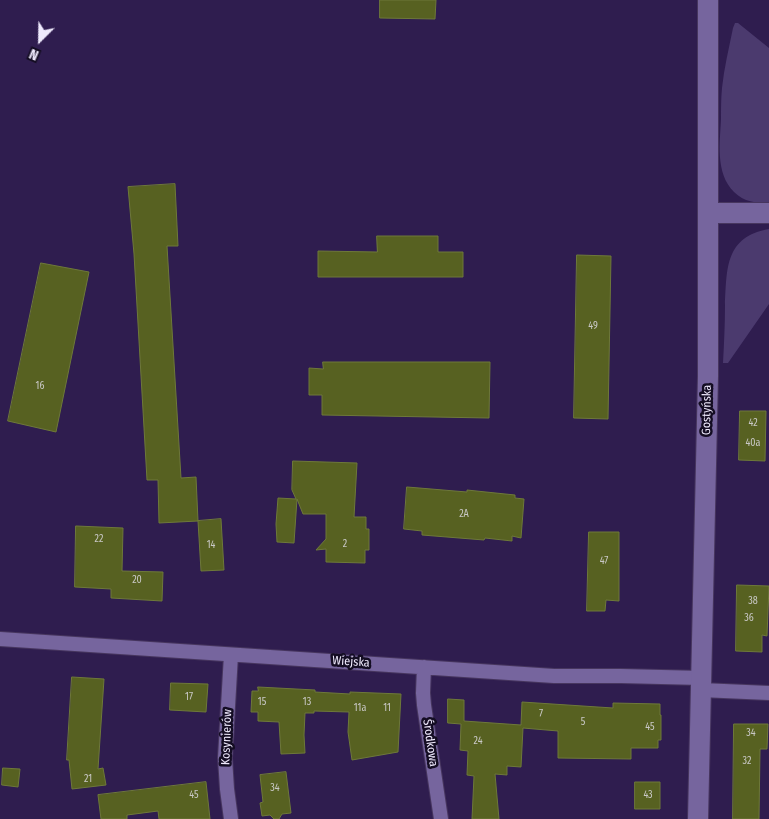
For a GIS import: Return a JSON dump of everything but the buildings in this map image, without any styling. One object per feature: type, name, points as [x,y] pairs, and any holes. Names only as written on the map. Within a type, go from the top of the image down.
[{"type":"street","name":"Gostyńska","points":[[698,819],[708,395],[708,0]]},
{"type":"street","points":[[708,213],[769,213]]},
{"type":"street","name":"Wiejska","points":[[0,639],[554,676],[621,676],[769,693]]},
{"type":"street","name":"Kosynierów","points":[[231,655],[226,781],[231,819]]},
{"type":"street","name":"Środkowa","points":[[424,667],[424,705],[441,819]]},
{"type":"shaded area","points":[[735,23],[738,23],[769,48],[769,203],[750,201],[734,192],[728,184],[721,167],[722,88]]},
{"type":"shaded area","points":[[769,229],[769,304],[728,363],[723,363],[725,305],[728,267],[731,256],[744,239]]}]
